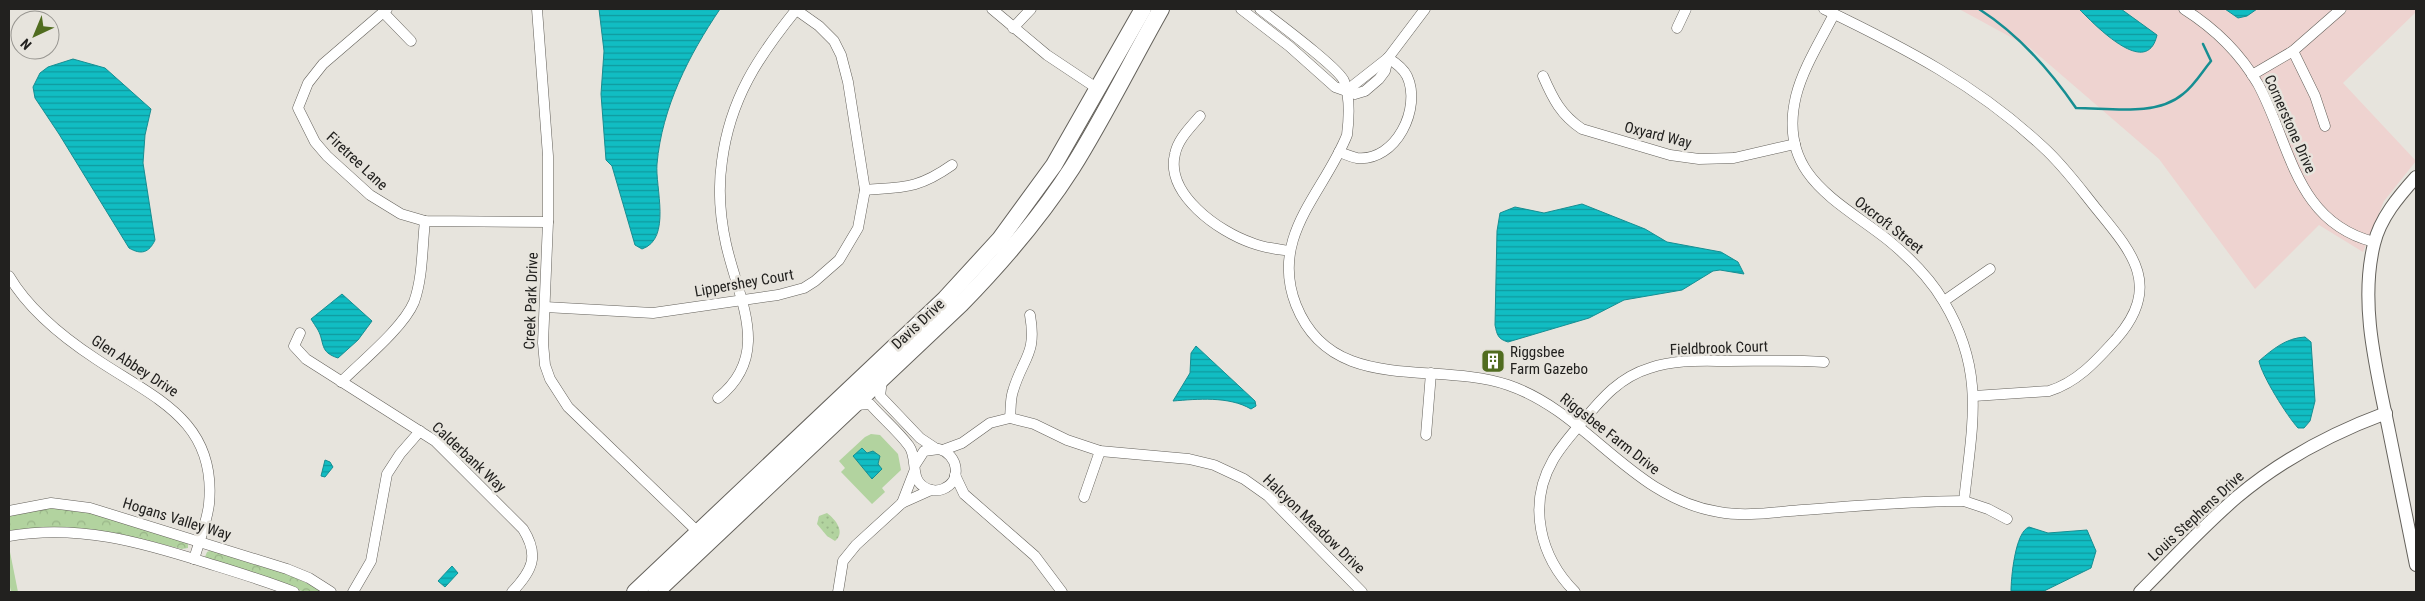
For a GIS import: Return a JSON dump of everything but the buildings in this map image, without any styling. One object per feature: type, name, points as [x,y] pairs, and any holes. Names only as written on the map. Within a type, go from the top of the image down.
[{"type":"main road","name":"Davis Drive","points":[[635,592],[966,276],[1030,201],[1054,165],[1143,9]]},
{"type":"main road","name":"Davis Drive","points":[[656,592],[962,304],[1023,236],[1076,162],[1161,9]]},
{"type":"street","name":"Creek Park Drive","points":[[537,9],[548,156],[548,222],[543,343],[545,365],[562,401],[698,532]]},
{"type":"street","points":[[718,398],[737,379],[744,363],[749,336],[743,300],[736,281],[723,229],[720,180],[725,144],[736,103],[753,68],[796,9]]},
{"type":"street","name":"Lippershey Court","points":[[545,307],[647,313],[791,292],[815,281],[829,271],[846,252],[858,228],[865,190],[848,82],[841,55],[828,33],[796,9]]},
{"type":"street","points":[[992,9],[1047,55],[1098,89]]},
{"type":"street","points":[[1013,28],[1031,9]]},
{"type":"street","points":[[1241,9],[1289,46],[1335,87],[1346,91],[1388,58],[1425,9]]},
{"type":"street","name":"Riggsbee Farm Drive","points":[[1260,9],[1344,78],[1349,120],[1347,134],[1339,152],[1300,221],[1290,251],[1290,282],[1297,306],[1312,331],[1327,347],[1348,361],[1369,367],[1472,376],[1510,385],[1540,400],[1662,493],[1687,504],[1721,513],[1743,514],[1964,501],[1988,509],[2007,519]]},
{"type":"street","points":[[1677,28],[1686,9]]},
{"type":"street","points":[[1824,9],[1928,61],[2014,122],[2062,168],[2124,241],[2134,258],[2139,283],[2135,310],[2123,331],[2078,377],[2061,388],[2050,391],[1974,396]]},
{"type":"street","name":"Cornerstone Drive","points":[[2184,9],[2225,42],[2252,75],[2300,183],[2314,204],[2332,222],[2345,231],[2374,242]]},
{"type":"street","points":[[2252,75],[2293,51],[2341,9]]},
{"type":"street","name":"Firetree Lane","points":[[385,10],[319,68],[308,83],[298,108],[315,142],[370,195],[401,214],[425,221],[548,222]]},
{"type":"street","points":[[385,10],[411,41]]},
{"type":"street","name":"Oxcroft Street","points":[[1834,14],[1796,94],[1793,114],[1794,144],[1801,161],[1815,184],[1830,198],[1901,251],[1916,265],[1944,301],[1964,346],[1974,396],[1972,443],[1964,501]]},
{"type":"street","points":[[2293,51],[2315,96],[2325,126]]},
{"type":"street","points":[[1339,152],[1355,158],[1372,156],[1392,144],[1402,130],[1410,107],[1409,84],[1403,70],[1388,58]]},
{"type":"street","name":"Oxyard Way","points":[[1543,76],[1556,106],[1571,122],[1582,129],[1670,155],[1717,160],[1794,144]]},
{"type":"street","points":[[1200,116],[1182,137],[1175,152],[1174,170],[1180,189],[1202,212],[1224,230],[1252,243],[1290,251]]},
{"type":"street","points":[[865,190],[920,184],[934,178],[952,165]]},
{"type":"street","points":[[2416,177],[2395,202],[2374,242],[2368,294],[2369,316],[2386,414],[2416,565]]},
{"type":"street","points":[[341,382],[401,322],[410,309],[418,280],[425,221]]},
{"type":"street","points":[[1944,301],[1990,269]]},
{"type":"street","name":"Glen Abbey Drive","points":[[10,281],[60,332],[95,359],[172,408],[191,429],[203,454],[209,490],[208,506],[194,559]]},
{"type":"street","points":[[902,503],[920,455],[962,443],[990,424],[1010,418],[1013,390],[1031,347],[1034,334],[1030,315]]},
{"type":"street","name":"Calderbank Way","points":[[300,333],[294,346],[319,369],[420,431],[448,455],[523,529],[532,546],[532,563],[525,578],[512,592]]},
{"type":"street","name":"Fieldbrook Court","points":[[1575,592],[1561,577],[1548,556],[1542,538],[1539,509],[1541,489],[1548,468],[1562,446],[1614,386],[1641,371],[1659,365],[1690,361],[1824,362]]},
{"type":"street","points":[[1426,435],[1431,373]]},
{"type":"street","points":[[882,380],[880,396],[920,438],[948,453],[956,464]]},
{"type":"street","points":[[855,405],[870,404],[910,448],[920,484],[931,490]]},
{"type":"street","name":"Louis Stephens Drive","points":[[2140,592],[2217,515],[2258,481],[2289,460],[2330,437],[2386,414]]},
{"type":"street","name":"Halcyon Meadow Drive","points":[[1010,418],[1028,422],[1066,440],[1100,451],[1190,459],[1214,465],[1244,479],[1268,496],[1362,592]]},
{"type":"street","points":[[354,592],[372,561],[386,474],[420,431]]},
{"type":"street","points":[[943,489],[953,481],[962,443]]},
{"type":"street","points":[[1084,497],[1100,451]]},
{"type":"street","points":[[955,475],[964,494],[1035,556],[1062,592]]},
{"type":"street","points":[[838,592],[840,570],[848,554],[902,503],[931,490],[943,489],[964,494]]},
{"type":"street","name":"Hogans Valley Way","points":[[9,511],[38,503],[64,503],[90,508],[200,540],[287,569],[309,578],[331,592]]},
{"type":"street","points":[[9,536],[58,531],[89,533],[135,541],[294,592]]},
{"type":"shaded area","points":[[1959,9],[2416,9],[2416,12],[2343,83],[2416,161],[2384,201],[2363,252],[2319,225],[2255,289],[2159,159],[2029,47]]},
{"type":"green space","points":[[871,434],[880,435],[898,454],[901,470],[882,488],[885,492],[872,504],[841,472],[845,468],[839,461],[865,437]]},
{"type":"green space","points":[[49,507],[91,512],[188,543],[188,548],[182,549],[133,537],[9,534],[9,515]]},
{"type":"green space","points":[[827,513],[838,526],[840,534],[835,541],[827,536],[817,524],[819,516]]},
{"type":"green space","points":[[9,547],[18,592],[11,592],[9,582]]},
{"type":"green space","points":[[212,550],[286,573],[325,592],[305,592],[208,561],[205,557],[207,552]]},
{"type":"water","points":[[599,9],[720,9],[688,63],[671,102],[660,143],[657,164],[660,211],[657,235],[651,243],[642,249],[635,245],[612,166],[606,160],[601,94],[604,51]]},
{"type":"water","points":[[2079,9],[2121,9],[2157,35],[2151,47],[2143,52],[2132,51],[2108,36]]},
{"type":"water","points":[[2225,9],[2257,9],[2247,16],[2238,18]]},
{"type":"water","points":[[73,59],[105,68],[151,109],[145,135],[143,163],[155,240],[150,248],[144,252],[137,252],[129,248],[35,98],[33,87],[40,73],[48,67]]},
{"type":"water","points":[[1582,204],[1645,229],[1667,242],[1721,252],[1738,262],[1744,274],[1720,270],[1713,271],[1682,290],[1624,300],[1589,318],[1508,342],[1500,338],[1495,325],[1497,231],[1500,213],[1515,207],[1544,213]]},
{"type":"water","points":[[342,294],[372,321],[358,340],[338,358],[325,350],[318,330],[311,319]]},
{"type":"water","points":[[2305,337],[2311,342],[2315,401],[2310,421],[2304,428],[2298,428],[2276,396],[2259,361],[2286,342]]},
{"type":"water","points":[[1196,346],[1255,401],[1256,406],[1251,409],[1233,402],[1213,399],[1173,401],[1190,373],[1191,353]]},
{"type":"water","points":[[862,448],[867,453],[873,451],[880,456],[878,464],[882,469],[872,479],[853,456]]},
{"type":"water","points":[[325,460],[330,462],[333,467],[325,477],[321,476]]},
{"type":"water","points":[[2029,527],[2048,533],[2087,530],[2096,551],[2091,568],[2042,592],[2011,592],[2017,546],[2020,537]]},
{"type":"water","points":[[452,566],[458,573],[445,587],[438,581]]},
{"type":"waterway","points":[[1979,9],[2020,41],[2055,80],[2076,108],[2146,109],[2172,101],[2191,87],[2211,61],[2203,44]]},
{"type":"place","name":"Riggsbee Farm Gazebo","points":[[1493,361]]}]
